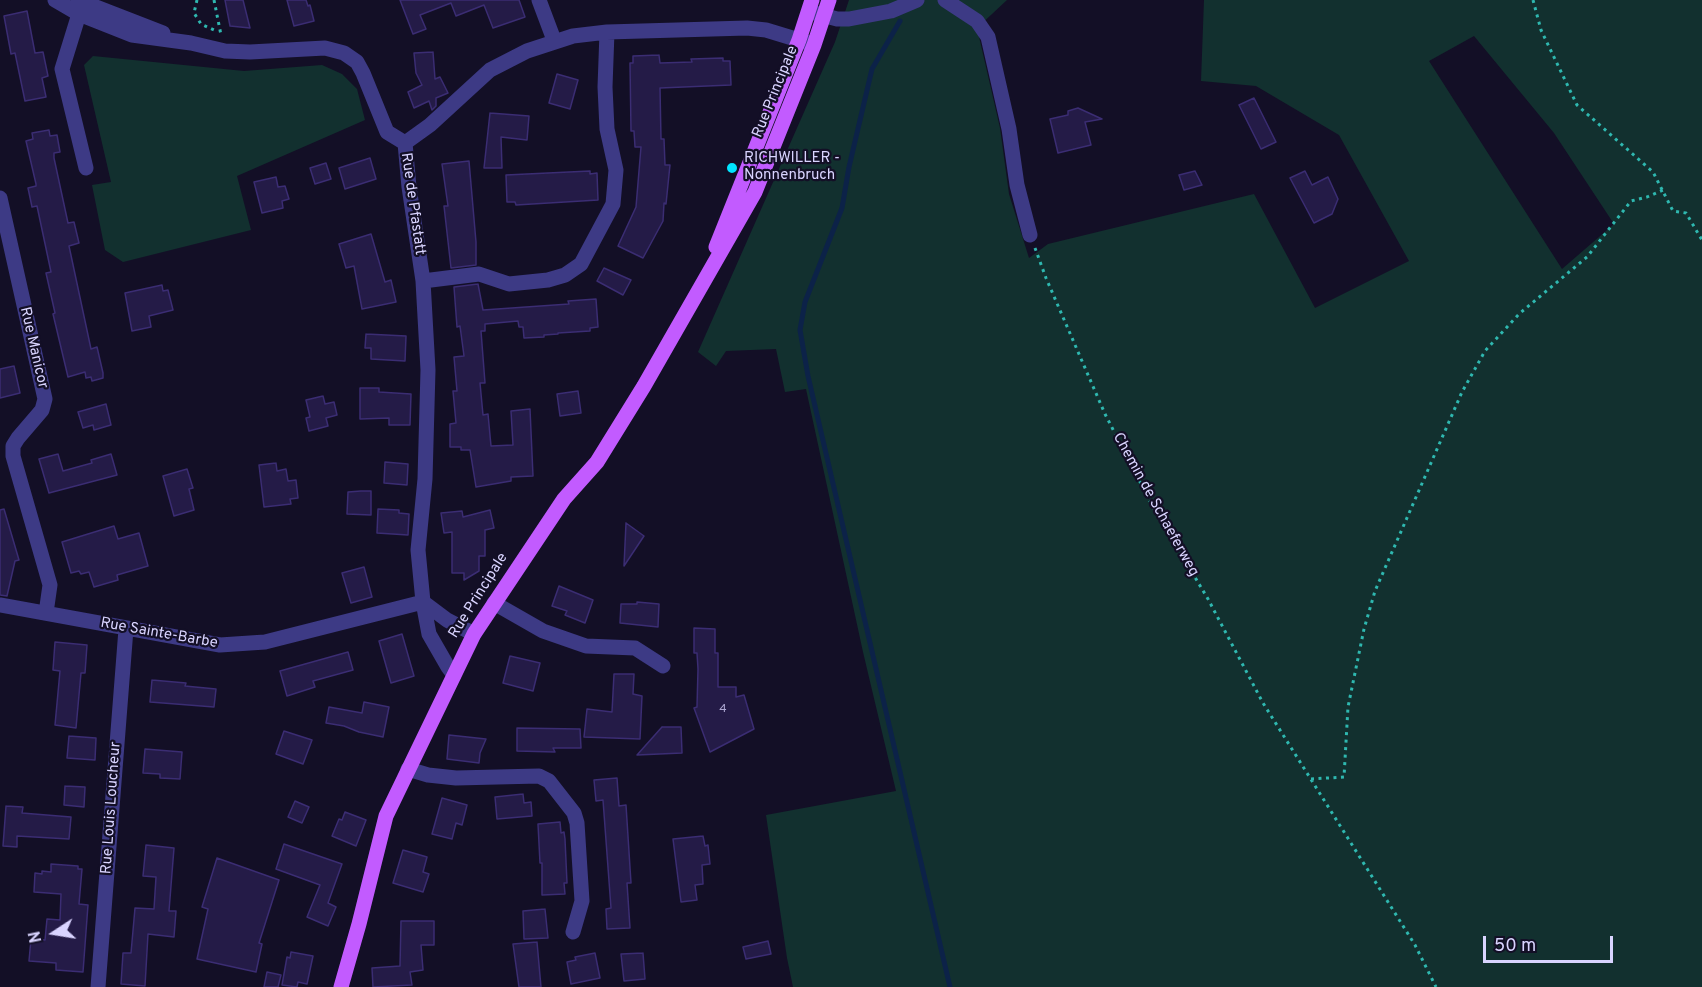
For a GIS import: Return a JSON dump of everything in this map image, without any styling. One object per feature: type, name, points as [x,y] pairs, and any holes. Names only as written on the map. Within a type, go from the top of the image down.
[{"type":"main road","name":"Rue Principale","points":[[341,987],[386,816],[474,634],[564,499],[597,462],[755,192],[814,45],[829,0]]},
{"type":"main road","name":"Rue Principale","points":[[700,289],[799,40],[810,5]]},
{"type":"street","points":[[55,0],[79,7],[132,35],[191,43],[225,51],[325,48],[344,53],[357,62],[363,73],[387,132],[405,143]]},
{"type":"street","points":[[538,0],[554,40]]},
{"type":"street","points":[[810,5],[824,16],[849,19],[891,11],[917,0]]},
{"type":"street","points":[[945,0],[977,21],[988,37],[1009,129],[1017,185],[1030,235]]},
{"type":"street","points":[[79,7],[62,69],[86,168]]},
{"type":"street","name":"Rue de Pfastatt","points":[[454,675],[429,634],[418,550],[425,479],[428,370],[423,281],[405,143],[430,125],[490,70],[554,40],[607,32],[747,28],[766,30],[814,45]]},
{"type":"street","points":[[423,281],[479,274],[509,284],[548,280],[565,275],[581,264],[612,204],[614,192],[616,170],[607,129],[605,87],[607,32]]},
{"type":"street","name":"Rue Manicor","points":[[0,198],[5,248],[45,399],[42,410],[13,446],[13,456],[50,585],[46,613]]},
{"type":"street","points":[[423,602],[447,620],[474,634]]},
{"type":"street","name":"Rue Sainte-Barbe","points":[[0,605],[220,645],[265,642],[423,602]]},
{"type":"street","points":[[494,603],[543,631],[586,646],[635,648],[663,666]]},
{"type":"street","name":"Rue Louis Loucheur","points":[[98,987],[126,628]]},
{"type":"street","points":[[408,769],[428,775],[456,778],[539,776],[549,781],[574,813],[577,823],[582,901],[573,932]]},
{"type":"path","points":[[197,0],[194,13],[201,24],[220,34]]},
{"type":"path","points":[[214,0],[225,51]]},
{"type":"path","points":[[1533,0],[1541,30],[1577,105],[1653,172],[1673,211],[1686,213],[1702,240]]},
{"type":"path","points":[[1311,779],[1344,777],[1348,707],[1364,629],[1375,591],[1462,392],[1485,351],[1519,314],[1587,257],[1631,201],[1663,190]]},
{"type":"path","name":"Chemin de Schaeferweg","points":[[1030,235],[1046,278],[1105,414],[1153,507],[1208,599],[1263,703],[1415,945],[1436,987]]},
{"type":"green space","points":[[849,0],[1007,0],[977,28],[1000,128],[1009,194],[1029,258],[1048,244],[1254,194],[1315,308],[1409,261],[1339,135],[1256,86],[1201,81],[1204,0],[1702,0],[1702,987],[793,987],[766,815],[896,791],[863,652],[806,389],[785,392],[776,349],[726,351],[716,366],[698,352],[835,42]],"holes":[[[1474,36],[1554,133],[1614,224],[1562,269],[1429,61]]]},
{"type":"green space","points":[[93,56],[244,71],[322,65],[342,74],[357,89],[365,120],[237,176],[251,230],[123,262],[105,250],[92,185],[111,182],[84,65]]},
{"type":"building","points":[[225,0],[243,0],[250,28],[230,26]]},
{"type":"building","points":[[287,0],[306,0],[308,6],[310,5],[314,21],[294,26]]},
{"type":"building","points":[[400,0],[519,0],[525,17],[493,28],[484,5],[456,16],[451,3],[420,15],[426,29],[413,34]]},
{"type":"building","points":[[27,11],[35,53],[43,52],[48,76],[42,78],[46,97],[25,101],[15,53],[11,54],[4,16]]},
{"type":"building","points":[[433,52],[435,79],[440,77],[448,93],[436,98],[436,106],[432,110],[429,101],[414,108],[408,92],[422,85],[416,73],[414,53]]},
{"type":"building","points":[[659,55],[660,63],[723,58],[723,61],[730,61],[731,85],[660,88],[661,139],[664,139],[665,165],[670,165],[663,221],[643,258],[618,246],[636,207],[641,147],[635,147],[634,131],[631,131],[630,63],[633,63],[633,56]]},
{"type":"building","points":[[557,74],[578,80],[570,109],[549,103]]},
{"type":"building","points":[[1254,98],[1276,142],[1261,149],[1239,105]]},
{"type":"building","points":[[1078,108],[1102,119],[1085,122],[1091,145],[1058,153],[1050,119],[1068,115],[1068,111]]},
{"type":"building","points":[[490,113],[529,116],[527,140],[501,137],[502,168],[484,168]]},
{"type":"building","points":[[49,130],[50,136],[57,135],[60,152],[54,153],[54,158],[68,223],[74,222],[79,243],[69,246],[91,349],[97,347],[103,373],[103,378],[92,381],[91,377],[86,378],[85,372],[68,377],[46,273],[51,272],[37,206],[32,207],[28,188],[36,184],[26,141],[33,139],[32,133]]},
{"type":"building","points":[[370,158],[376,179],[345,189],[339,168]]},
{"type":"building","points":[[469,161],[476,265],[451,268],[444,206],[448,206],[442,164]]},
{"type":"building","points":[[326,163],[331,179],[315,184],[310,168]]},
{"type":"building","points":[[590,171],[590,174],[597,173],[598,200],[516,205],[515,202],[507,202],[506,175]]},
{"type":"building","points":[[1195,171],[1202,185],[1184,190],[1179,175]]},
{"type":"building","points":[[1305,171],[1312,185],[1328,177],[1338,199],[1332,214],[1314,223],[1290,178]]},
{"type":"building","points":[[276,177],[278,187],[285,186],[289,199],[282,201],[283,208],[262,213],[254,182]]},
{"type":"building","points":[[371,234],[385,282],[391,280],[396,302],[362,309],[354,266],[346,268],[339,244]]},
{"type":"building","points":[[604,268],[631,280],[623,295],[597,281]]},
{"type":"building","points":[[478,284],[483,310],[569,304],[568,301],[596,299],[598,327],[590,328],[590,331],[524,338],[523,327],[519,327],[518,321],[485,324],[485,331],[481,331],[485,383],[480,383],[483,415],[488,414],[491,446],[513,445],[511,411],[530,409],[533,476],[511,477],[511,481],[476,487],[470,450],[450,447],[450,424],[456,423],[453,391],[457,391],[454,357],[464,356],[460,326],[457,327],[454,287]]},
{"type":"building","points":[[162,285],[163,291],[168,290],[173,310],[149,316],[151,327],[132,331],[125,293]]},
{"type":"building","points":[[366,334],[406,336],[405,361],[371,359],[371,348],[365,348]]},
{"type":"building","points":[[14,366],[20,393],[0,398],[0,369]]},
{"type":"building","points":[[360,388],[379,388],[379,392],[411,394],[410,425],[389,425],[389,418],[360,419]]},
{"type":"building","points":[[578,391],[581,413],[560,416],[557,394]]},
{"type":"building","points":[[323,396],[325,404],[334,402],[337,415],[326,418],[328,426],[309,431],[306,418],[310,417],[306,400]]},
{"type":"building","points":[[106,404],[111,425],[94,430],[93,425],[83,428],[78,412]]},
{"type":"building","points":[[58,454],[63,471],[92,463],[91,460],[111,454],[117,475],[49,493],[39,459]]},
{"type":"building","points":[[385,462],[408,464],[407,485],[384,483]]},
{"type":"building","points":[[276,463],[277,471],[286,469],[288,481],[296,480],[298,498],[290,499],[291,504],[264,507],[259,465]]},
{"type":"building","points":[[187,469],[193,488],[189,489],[194,510],[174,516],[163,476]]},
{"type":"building","points":[[371,491],[371,515],[347,514],[348,492]]},
{"type":"building","points":[[4,509],[19,560],[15,561],[7,596],[0,595],[0,510]]},
{"type":"building","points":[[378,509],[399,510],[399,513],[409,514],[408,535],[377,533]]},
{"type":"building","points":[[490,510],[494,528],[485,530],[485,556],[479,556],[479,571],[464,580],[464,573],[452,573],[452,532],[444,533],[441,513],[462,511],[463,517]]},
{"type":"building","points":[[626,523],[644,536],[624,566]]},
{"type":"building","points":[[114,526],[118,539],[139,533],[148,566],[117,575],[118,580],[94,587],[89,572],[71,573],[62,542]]},
{"type":"building","points":[[364,567],[372,597],[351,603],[342,573]]},
{"type":"building","points":[[559,586],[593,600],[585,623],[565,615],[567,611],[552,606]]},
{"type":"building","points":[[637,602],[659,604],[658,627],[620,623],[621,604],[637,604]]},
{"type":"building","points":[[694,628],[715,629],[718,687],[736,687],[736,697],[744,695],[754,729],[710,752],[694,708],[697,707],[698,669],[697,653],[694,653]]},
{"type":"building","points":[[402,634],[414,676],[391,683],[379,641]]},
{"type":"building","points":[[55,642],[87,645],[85,673],[81,673],[76,728],[55,725],[60,671],[53,670]]},
{"type":"building","points":[[348,652],[353,670],[313,681],[315,687],[287,696],[280,671]]},
{"type":"building","points":[[510,656],[540,663],[533,691],[503,683]]},
{"type":"building","points":[[614,674],[634,674],[633,694],[642,696],[640,739],[584,737],[587,709],[612,712]]},
{"type":"building","points":[[152,680],[216,689],[214,707],[150,702]]},
{"type":"building","points":[[364,702],[389,707],[383,737],[326,723],[329,707],[362,713]]},
{"type":"building","points":[[662,727],[681,727],[682,753],[637,755]]},
{"type":"building","points":[[517,728],[580,729],[581,748],[553,748],[555,752],[517,751]]},
{"type":"building","points":[[284,731],[312,740],[303,764],[276,754]]},
{"type":"building","points":[[449,735],[486,739],[480,753],[479,763],[447,759]]},
{"type":"building","points":[[69,736],[96,738],[95,760],[67,758]]},
{"type":"building","points":[[145,749],[182,752],[180,779],[160,778],[160,774],[143,773]]},
{"type":"building","points":[[617,778],[619,806],[626,805],[631,883],[627,883],[630,928],[607,929],[606,909],[611,908],[603,800],[596,801],[594,780]]},
{"type":"building","points":[[65,786],[85,787],[84,807],[64,805]]},
{"type":"building","points":[[523,794],[524,803],[531,802],[532,816],[497,819],[495,797]]},
{"type":"building","points":[[442,798],[467,805],[462,825],[456,823],[452,839],[432,834]]},
{"type":"building","points":[[295,801],[309,807],[302,823],[288,817]]},
{"type":"building","points":[[6,806],[23,807],[22,813],[71,817],[69,839],[17,836],[17,847],[3,846]]},
{"type":"building","points":[[345,812],[366,820],[356,846],[332,836],[339,819],[342,820]]},
{"type":"building","points":[[560,822],[561,833],[564,832],[565,839],[567,883],[564,883],[565,894],[542,895],[538,824]]},
{"type":"building","points":[[703,836],[705,846],[708,845],[710,864],[702,865],[703,884],[695,885],[697,900],[681,902],[673,839]]},
{"type":"building","points":[[284,844],[342,864],[328,903],[336,907],[328,926],[307,917],[320,885],[276,869]]},
{"type":"building","points":[[146,845],[174,848],[169,911],[176,911],[174,937],[148,934],[145,986],[121,984],[123,953],[131,953],[135,908],[154,909],[156,877],[143,876]]},
{"type":"building","points":[[403,850],[427,857],[423,872],[429,874],[423,892],[393,883]]},
{"type":"building","points":[[217,858],[279,880],[259,943],[262,944],[256,972],[197,959],[208,909],[202,907]]},
{"type":"building","points":[[51,864],[78,866],[78,869],[82,869],[79,904],[88,905],[83,972],[56,970],[56,963],[29,961],[31,939],[45,940],[47,919],[60,920],[61,894],[34,892],[35,873],[51,872]]},
{"type":"building","points":[[545,909],[548,938],[524,939],[523,911]]},
{"type":"building","points":[[401,921],[434,921],[434,945],[421,945],[423,970],[410,972],[412,985],[373,987],[372,968],[400,966]]},
{"type":"building","points":[[768,941],[771,954],[746,959],[743,947]]},
{"type":"building","points":[[537,942],[541,987],[519,987],[513,944]]},
{"type":"building","points":[[291,952],[313,956],[307,984],[298,982],[297,987],[282,985],[287,957],[290,958]]},
{"type":"building","points":[[595,953],[600,978],[571,984],[567,962],[576,960],[575,957]]},
{"type":"building","points":[[643,953],[645,979],[624,981],[621,954]]},
{"type":"building","points":[[267,972],[281,975],[278,987],[264,987]]},
{"type":"waterway","points":[[900,21],[872,69],[849,167],[842,208],[805,302],[800,330],[808,376],[950,987]]},
{"type":"place","name":"RICHWILLER - Nonnenbruch","points":[[732,168]]}]
